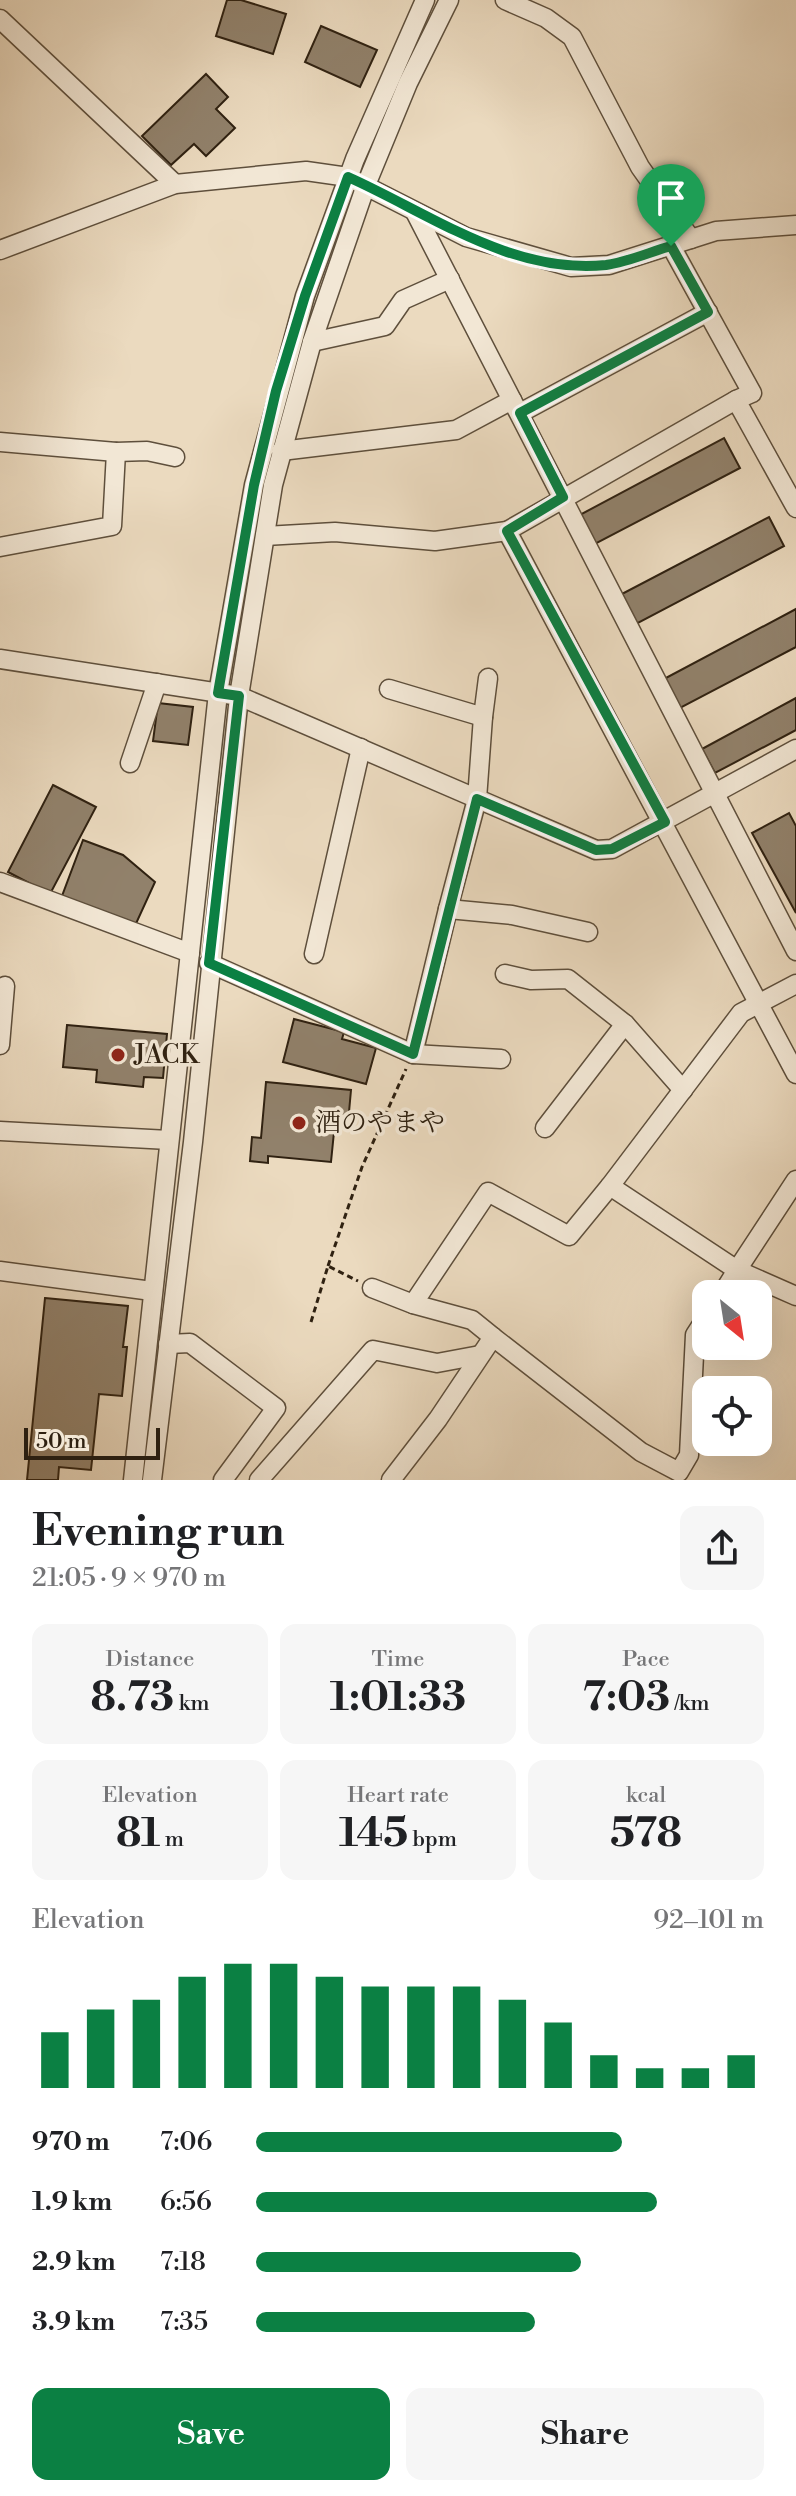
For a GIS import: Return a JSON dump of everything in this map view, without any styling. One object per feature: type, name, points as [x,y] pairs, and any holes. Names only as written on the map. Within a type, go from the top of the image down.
[{"type":"street","points":[[133,1480],[218,693],[254,485],[276,391],[305,296],[348,177],[425,0]]},
{"type":"street","points":[[152,1480],[193,1142],[209,963],[239,696],[281,451],[312,342],[366,185],[408,83],[449,0]]},
{"type":"street","points":[[505,0],[546,18],[572,37],[640,167],[691,239]]},
{"type":"street","points":[[0,19],[175,184]]},
{"type":"street","points":[[1,256],[175,184],[306,171],[348,177],[466,237],[571,267],[609,265],[716,231],[796,225]]},
{"type":"street","points":[[415,213],[796,951]]},
{"type":"street","points":[[265,536],[335,532],[435,541],[507,531],[752,393],[671,246]]},
{"type":"street","points":[[312,342],[385,326],[403,300],[450,279]]},
{"type":"street","points":[[281,451],[456,430],[516,407],[708,312]]},
{"type":"street","points":[[736,400],[796,508]]},
{"type":"street","points":[[0,442],[116,452],[147,451],[175,457]]},
{"type":"street","points":[[0,547],[112,526],[116,452]]},
{"type":"street","points":[[507,531],[665,822],[796,1074]]},
{"type":"street","points":[[0,659],[239,696],[596,850],[612,849],[796,749]]},
{"type":"street","points":[[413,1054],[477,799],[488,678]]},
{"type":"street","points":[[130,763],[157,683]]},
{"type":"street","points":[[389,689],[483,717]]},
{"type":"street","points":[[314,954],[361,748]]},
{"type":"street","points":[[0,882],[190,953]]},
{"type":"street","points":[[448,909],[512,915],[588,932]]},
{"type":"street","points":[[209,963],[413,1054],[501,1059]]},
{"type":"street","points":[[505,974],[531,980],[568,979],[625,1024],[683,1090]]},
{"type":"street","points":[[413,1304],[488,1192],[569,1236],[741,1013],[796,984]]},
{"type":"street","points":[[0,1045],[5,986]]},
{"type":"street","points":[[545,1128],[625,1024]]},
{"type":"street","points":[[0,1131],[169,1140]]},
{"type":"street","points":[[731,1280],[796,1180]]},
{"type":"street","points":[[610,1186],[737,1270],[796,1296]]},
{"type":"street","points":[[0,1271],[152,1291]]},
{"type":"street","points":[[372,1288],[413,1304],[472,1320],[676,1476],[689,1455],[694,1360]]},
{"type":"street","points":[[391,1480],[493,1337]]},
{"type":"street","points":[[168,1344],[190,1343],[276,1408],[223,1480]]},
{"type":"street","points":[[259,1480],[373,1350],[437,1363],[480,1355]]},
{"type":"path","points":[[311,1322],[362,1167],[413,1054]]},
{"type":"path","points":[[328,1266],[372,1288]]},
{"type":"building","points":[[227,0],[241,0],[286,14],[273,54],[216,36]]},
{"type":"building","points":[[321,26],[377,50],[360,87],[305,62]]},
{"type":"building","points":[[206,74],[228,97],[216,109],[235,128],[206,156],[194,144],[171,165],[142,136]]},
{"type":"building","points":[[724,438],[740,468],[591,546],[576,517]]},
{"type":"building","points":[[769,517],[784,546],[636,624],[620,595]]},
{"type":"building","points":[[796,609],[796,647],[680,708],[664,679]]},
{"type":"building","points":[[796,698],[796,730],[715,773],[702,749]]},
{"type":"building","points":[[158,703],[193,707],[188,745],[153,741]]},
{"type":"building","points":[[53,785],[96,807],[50,894],[8,872]]},
{"type":"building","points":[[789,813],[796,826],[796,913],[752,833]]},
{"type":"building","points":[[83,840],[123,855],[155,882],[134,928],[62,896]]},
{"type":"building","points":[[294,1019],[344,1032],[342,1039],[376,1048],[366,1084],[283,1062]]},
{"type":"building","points":[[67,1025],[167,1034],[163,1078],[144,1077],[143,1087],[96,1082],[97,1070],[63,1067]]},
{"type":"building","name":"酒のやまや","points":[[266,1082],[351,1090],[348,1123],[335,1122],[331,1162],[268,1156],[268,1163],[250,1161],[252,1137],[261,1138]]},
{"type":"building","points":[[45,1298],[128,1306],[123,1347],[127,1347],[122,1396],[99,1394],[91,1470],[59,1467],[58,1480],[27,1480]]},
{"type":"place","name":"JACK","points":[[118,1055]]},
{"type":"place","name":"酒のやまや","points":[[299,1123]]},
{"type":"route","points":[[348,177],[466,237],[571,267],[609,265],[671,246],[708,312],[520,413],[563,497],[507,531],[665,822],[612,849],[596,850],[477,799],[413,1054],[209,963],[239,696],[218,693],[254,485],[276,391],[305,296],[348,177]]}]
